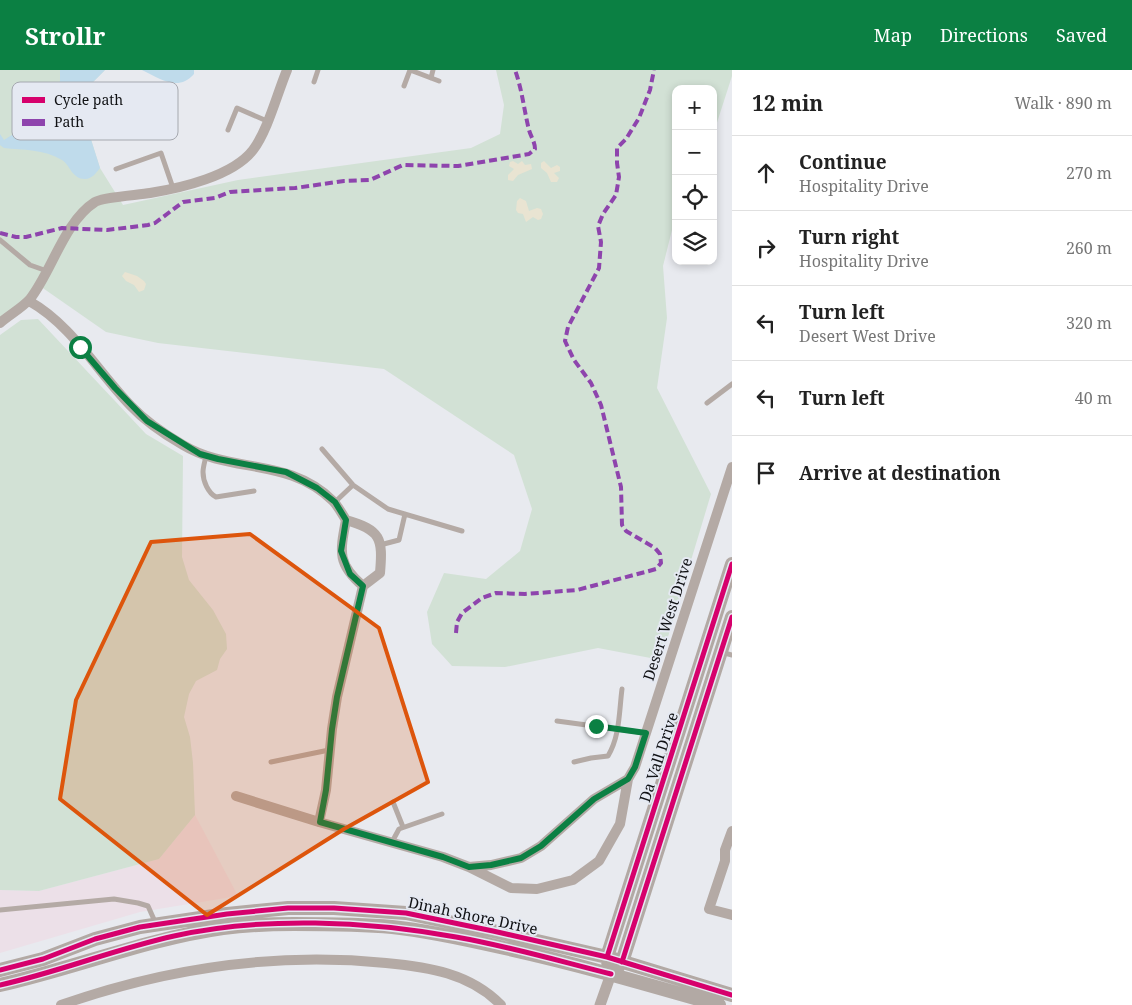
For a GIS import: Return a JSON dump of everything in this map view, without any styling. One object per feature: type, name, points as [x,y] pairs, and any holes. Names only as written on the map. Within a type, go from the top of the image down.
[{"type":"main road","name":"Da Vall Drive","points":[[607,957],[732,564]]},
{"type":"main road","name":"Da Vall Drive","points":[[611,974],[622,962],[726,654],[732,617]]},
{"type":"main road","name":"Dinah Shore Drive","points":[[0,970],[42,958],[95,939],[156,924],[288,908],[352,909],[406,913],[493,931],[607,957],[732,995]]},
{"type":"main road","name":"Dinah Shore Drive","points":[[0,985],[33,978],[175,936],[225,928],[279,924],[336,924],[394,927],[457,937],[611,974],[719,1005]]},
{"type":"main road","points":[[607,957],[611,974]]},
{"type":"street","points":[[0,323],[28,301],[48,271],[66,236],[80,216],[96,201],[196,183],[238,164],[253,150],[267,121],[287,70]]},
{"type":"street","points":[[28,301],[41,308],[61,324],[115,388],[147,421],[182,444],[206,456],[286,472],[317,488],[335,502],[346,520],[371,529],[378,538],[382,551],[380,573],[363,586],[337,697],[326,790],[320,822]]},
{"type":"street","name":"Desert West Drive","points":[[236,796],[443,857],[469,867],[512,888],[537,889],[573,880],[599,861],[620,824],[628,779],[635,767],[732,467]]},
{"type":"street","points":[[346,520],[341,551],[350,574],[363,586]]},
{"type":"street","name":"Desert West Drive","points":[[469,867],[491,865],[521,858],[541,846],[594,799],[628,779]]},
{"type":"street","points":[[732,831],[725,850],[728,858],[709,908],[732,916]]},
{"type":"street","points":[[61,1005],[138,981],[188,970],[288,959],[361,960],[440,970],[482,989],[501,1005]]},
{"type":"street","name":"Da Vall Drive","points":[[600,1005],[611,974]]},
{"type":"lane","points":[[314,82],[318,70]]},
{"type":"lane","points":[[404,86],[410,70],[439,81]]},
{"type":"lane","points":[[430,78],[433,70]]},
{"type":"lane","points":[[228,130],[237,108],[267,121]]},
{"type":"lane","points":[[116,169],[161,154],[173,188]]},
{"type":"lane","points":[[0,240],[30,265],[48,271]]},
{"type":"lane","points":[[706,403],[732,384]]},
{"type":"lane","points":[[322,449],[354,486],[388,509],[462,531]]},
{"type":"lane","points":[[206,456],[203,472],[209,492],[212,495],[216,497],[254,491]]},
{"type":"lane","points":[[335,502],[354,486]]},
{"type":"lane","points":[[380,545],[398,540],[405,514]]},
{"type":"lane","points":[[574,762],[608,756],[615,746],[622,689]]},
{"type":"lane","points":[[557,721],[646,733]]},
{"type":"lane","points":[[271,762],[330,750]]},
{"type":"lane","points":[[393,802],[403,827]]},
{"type":"lane","points":[[392,842],[399,829],[442,814]]},
{"type":"lane","points":[[0,910],[114,899],[148,906],[156,924]]},
{"type":"highlighted area","points":[[250,534],[379,628],[428,782],[344,829],[207,915],[60,799],[76,700],[151,542]]},
{"type":"shaded area","points":[[195,815],[238,896],[140,912],[0,953],[0,890],[39,891],[159,859]]},
{"type":"green space","points":[[0,70],[105,70],[93,82],[12,82],[12,140],[91,140],[100,168],[123,205],[238,180],[471,148],[500,134],[504,105],[496,70],[732,70],[732,76],[717,123],[717,85],[672,85],[672,230],[663,266],[667,318],[657,388],[711,494],[661,660],[598,648],[505,667],[452,666],[432,644],[427,612],[444,573],[486,579],[520,551],[532,509],[514,455],[384,369],[158,343],[106,332],[37,284],[26,300],[0,321]]},
{"type":"green space","points":[[38,319],[146,434],[183,456],[182,557],[189,580],[213,610],[226,634],[227,649],[220,659],[217,670],[196,681],[189,694],[184,717],[190,737],[193,763],[195,815],[159,859],[39,891],[0,890],[0,335],[21,320]]},
{"type":"sand","points":[[513,161],[518,164],[522,161],[525,165],[531,164],[532,169],[518,175],[513,181],[508,180],[508,175],[514,169],[509,166],[510,162]]},
{"type":"sand","points":[[544,161],[551,168],[557,165],[560,167],[560,171],[554,173],[559,178],[557,182],[551,182],[547,173],[541,168],[541,163]]},
{"type":"sand","points":[[520,198],[526,201],[529,211],[537,208],[541,209],[543,214],[541,219],[538,220],[533,217],[526,222],[523,214],[518,213],[516,210],[517,201]]},
{"type":"sand","points":[[125,272],[137,276],[144,281],[146,284],[144,290],[139,292],[134,285],[126,281],[122,276]]},
{"type":"water","points":[[60,70],[105,70],[93,82],[60,81]]},
{"type":"water","points":[[142,70],[194,70],[194,74],[182,82],[163,80]]},
{"type":"water","points":[[0,134],[4,140],[12,135],[12,140],[91,140],[100,168],[90,178],[77,177],[65,162],[55,156],[33,151],[4,148],[0,145]]},
{"type":"marked path","points":[[0,233],[16,237],[26,237],[62,228],[107,230],[148,225],[155,223],[183,202],[215,198],[230,192],[295,188],[344,181],[370,180],[403,165],[458,166],[529,154],[535,149],[535,146],[529,130],[515,70]]},
{"type":"marked path","points":[[456,633],[457,622],[462,613],[482,598],[496,593],[525,594],[577,590],[656,569],[661,563],[660,554],[655,548],[626,531],[622,525],[621,487],[601,405],[591,383],[574,360],[565,341],[568,327],[599,268],[601,242],[598,226],[603,214],[616,195],[619,177],[617,148],[626,139],[639,118],[650,90],[654,70]]},
{"type":"cycle path","points":[[607,957],[732,564]]},
{"type":"cycle path","points":[[622,962],[732,617]]},
{"type":"cycle path","points":[[0,970],[43,959],[95,939],[140,927],[227,914],[288,908],[334,908],[406,913],[493,931],[607,957],[732,995]]},
{"type":"cycle path","points":[[0,985],[174,936],[244,925],[279,923],[351,924],[456,937],[534,954],[611,974]]},
{"type":"route","points":[[80,347],[131,406],[147,421],[182,444],[200,454],[218,459],[286,472],[317,488],[335,502],[346,520],[341,551],[350,574],[363,586],[337,697],[326,790],[320,822],[443,857],[469,867],[491,865],[521,858],[541,846],[594,799],[628,779],[635,767],[646,733],[596,726]]}]
